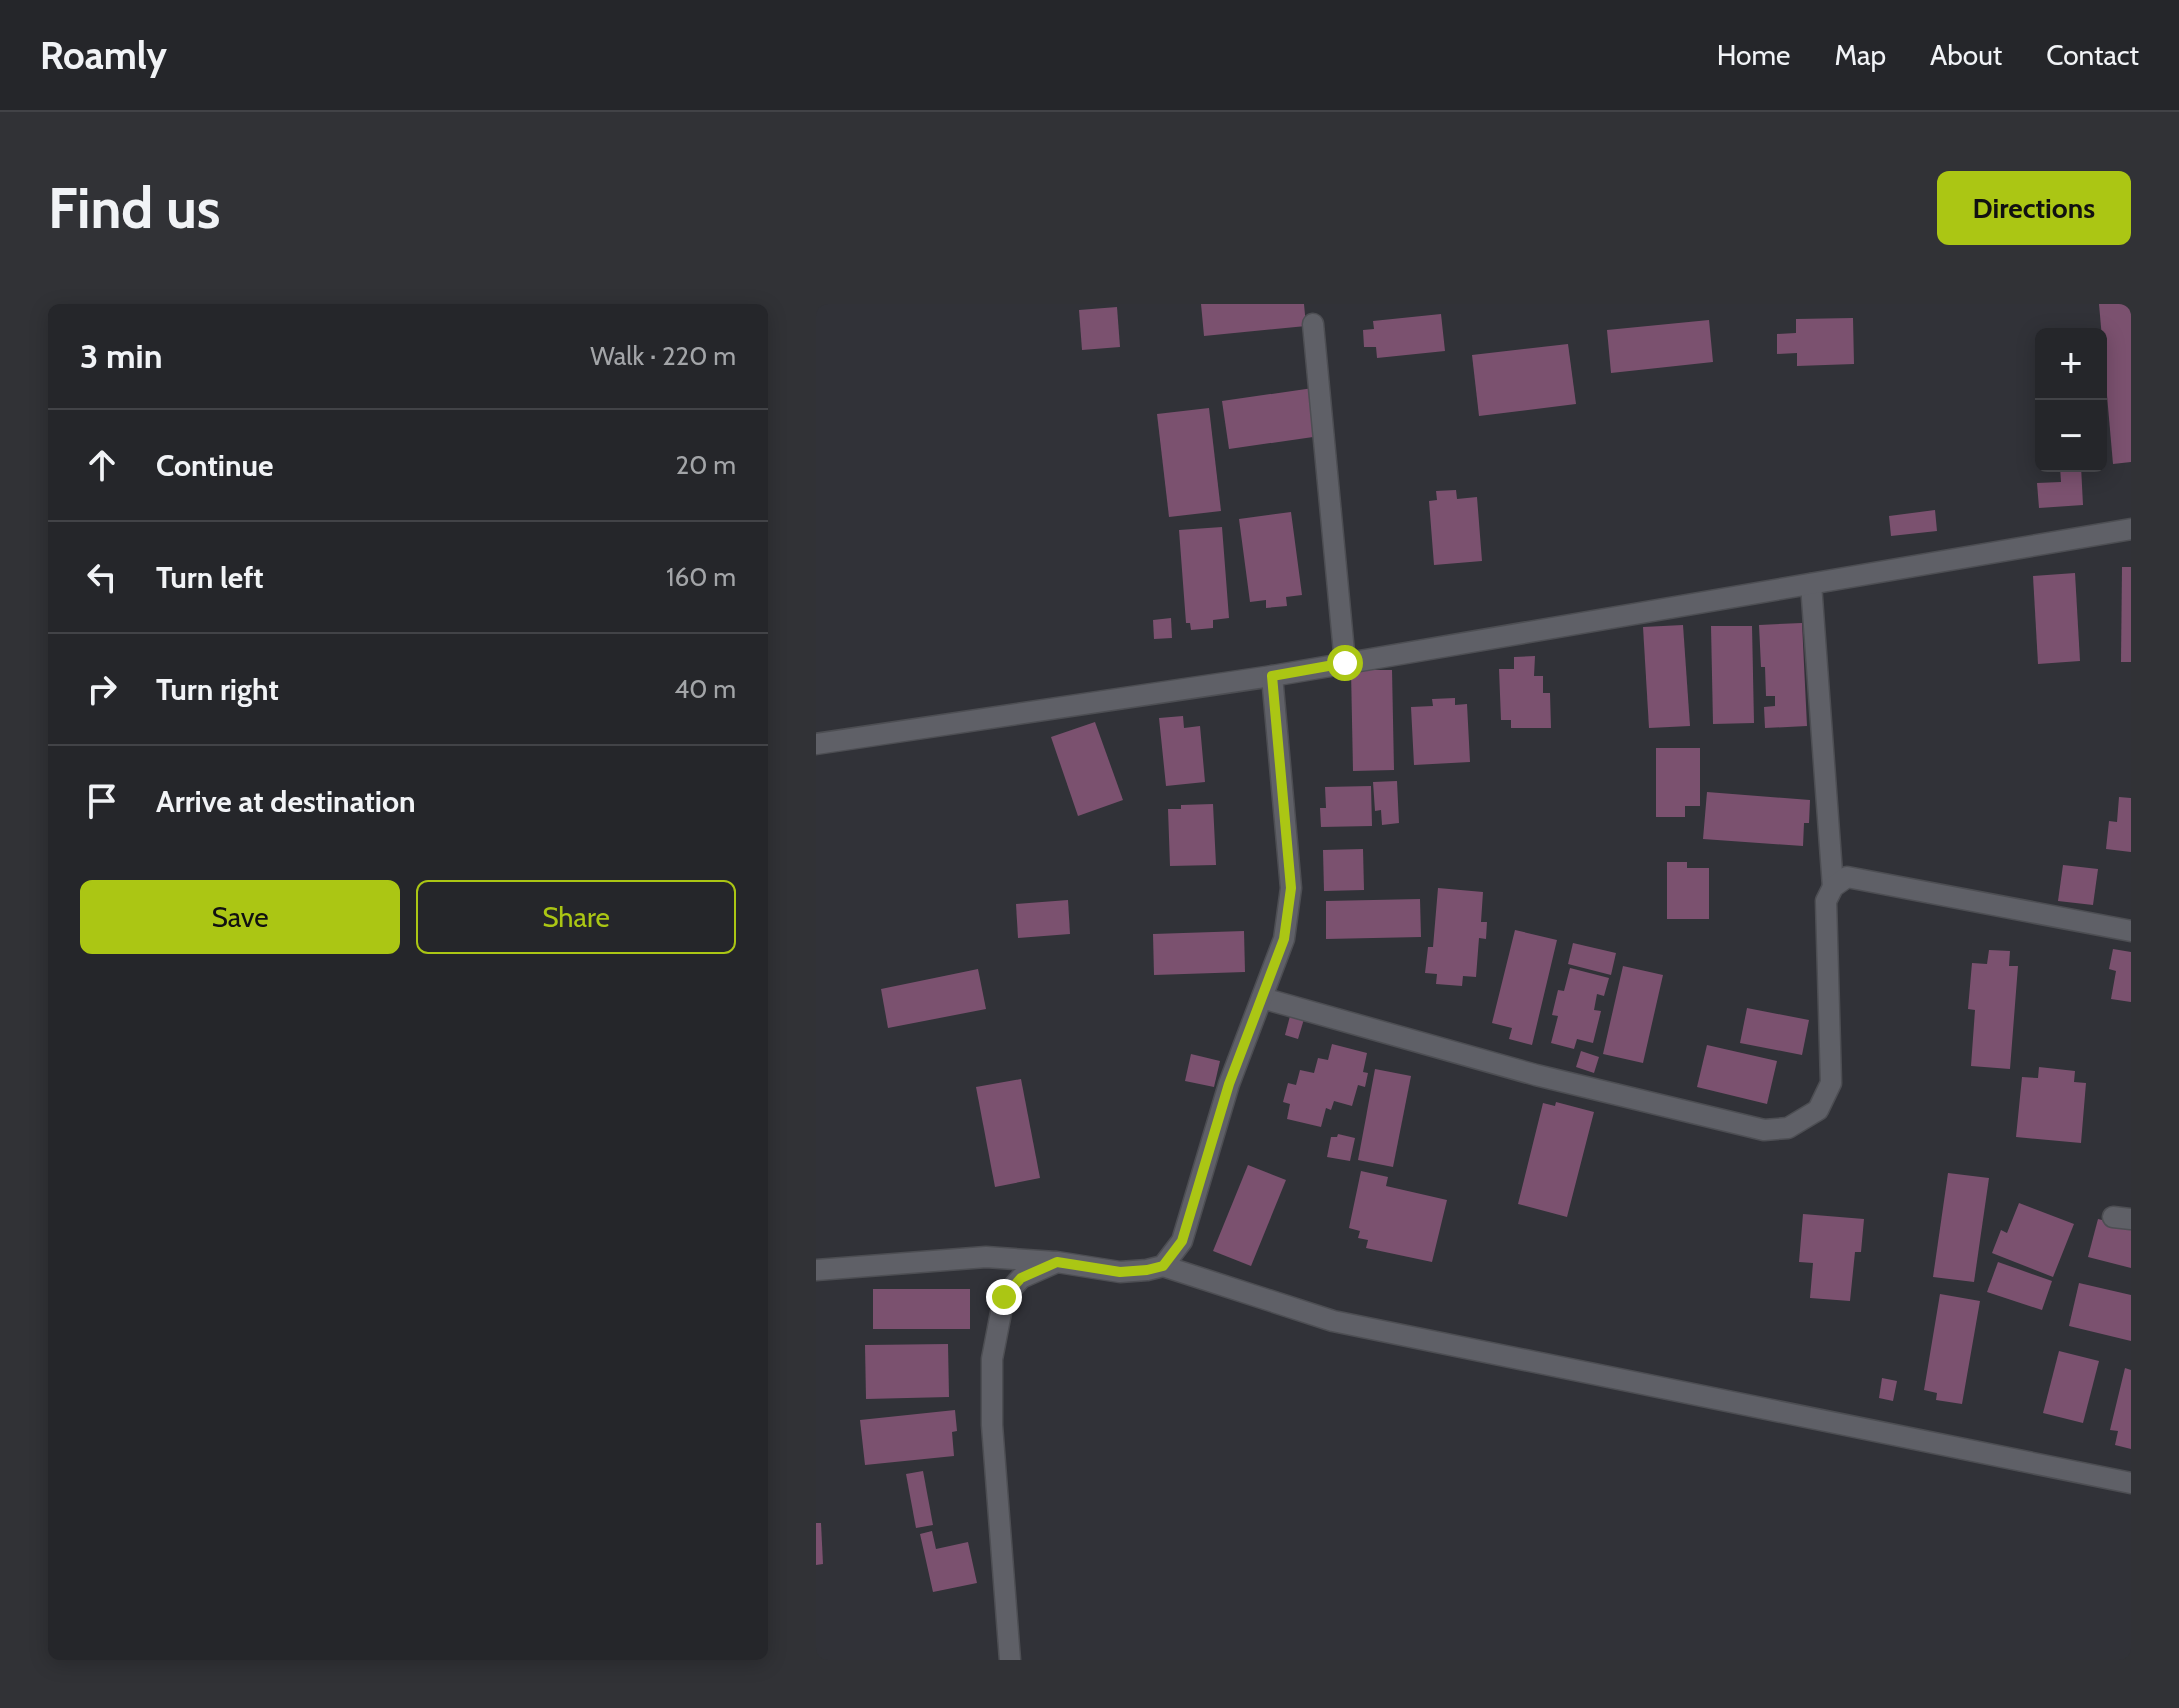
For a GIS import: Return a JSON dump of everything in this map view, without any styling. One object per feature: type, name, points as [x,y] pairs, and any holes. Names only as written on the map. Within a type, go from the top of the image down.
[{"type":"street","points":[[1313,324],[1345,663]]},
{"type":"street","points":[[816,744],[1272,676],[2131,529]]},
{"type":"street","points":[[1811,584],[1833,887]]},
{"type":"street","points":[[1163,1266],[1182,1241],[1229,1084],[1284,939],[1291,888],[1272,676]]},
{"type":"street","points":[[1262,998],[1536,1075],[1764,1130],[1788,1128],[1818,1110],[1831,1083],[1826,901],[1833,887],[1847,877],[2131,931]]},
{"type":"street","points":[[816,1270],[986,1257],[1057,1262],[1120,1272],[1163,1266],[1333,1321],[2131,1483]]},
{"type":"street","points":[[1010,1660],[992,1425],[992,1359],[1004,1297],[1021,1278],[1057,1262]]},
{"type":"building","points":[[1201,304],[1304,304],[1306,326],[1204,336]]},
{"type":"building","points":[[2099,304],[2131,304],[2131,462],[2113,464],[2107,395],[2107,328],[2101,328]]},
{"type":"building","points":[[1117,307],[1120,347],[1082,350],[1079,310]]},
{"type":"building","points":[[1441,314],[1445,351],[1377,358],[1376,347],[1364,347],[1363,330],[1374,329],[1373,321]]},
{"type":"building","points":[[1853,318],[1854,364],[1797,366],[1797,353],[1777,354],[1777,334],[1796,333],[1796,319]]},
{"type":"building","points":[[1709,320],[1713,362],[1611,373],[1607,330]]},
{"type":"building","points":[[1568,344],[1576,404],[1479,416],[1472,355]]},
{"type":"building","points":[[1313,388],[1320,436],[1229,449],[1222,401]]},
{"type":"building","points":[[1209,408],[1221,511],[1169,517],[1157,414]]},
{"type":"building","points":[[2060,472],[2081,472],[2083,505],[2039,508],[2037,483],[2061,482]]},
{"type":"building","points":[[1456,490],[1457,499],[1477,497],[1482,561],[1434,565],[1429,501],[1437,500],[1436,491]]},
{"type":"building","points":[[1935,510],[1937,531],[1891,536],[1889,516]]},
{"type":"building","points":[[1291,512],[1302,595],[1286,597],[1287,606],[1266,608],[1266,600],[1250,602],[1239,519]]},
{"type":"building","points":[[1222,527],[1229,618],[1213,620],[1213,628],[1191,630],[1190,623],[1186,623],[1179,530]]},
{"type":"building","points":[[2122,567],[2131,567],[2131,662],[2121,662]]},
{"type":"building","points":[[2075,573],[2080,661],[2038,664],[2033,576]]},
{"type":"building","points":[[1171,618],[1172,638],[1154,639],[1153,620]]},
{"type":"building","points":[[1802,623],[1807,726],[1765,728],[1764,707],[1775,706],[1775,696],[1766,696],[1759,625]]},
{"type":"building","points":[[1683,625],[1690,726],[1649,728],[1643,627]]},
{"type":"building","points":[[1711,626],[1752,626],[1754,723],[1713,724]]},
{"type":"building","points":[[1535,656],[1534,676],[1543,676],[1543,693],[1550,693],[1551,728],[1511,728],[1511,720],[1501,720],[1499,669],[1514,669],[1514,657]]},
{"type":"building","points":[[1351,670],[1392,670],[1394,770],[1353,771]]},
{"type":"building","points":[[1455,698],[1455,705],[1467,704],[1470,762],[1414,765],[1411,707],[1433,706],[1432,699]]},
{"type":"building","points":[[1183,716],[1184,728],[1200,726],[1205,782],[1166,786],[1159,718]]},
{"type":"building","points":[[1095,722],[1123,800],[1078,816],[1051,737]]},
{"type":"building","points":[[1656,748],[1700,748],[1700,806],[1685,806],[1685,817],[1656,817]]},
{"type":"building","points":[[1397,781],[1399,823],[1382,825],[1381,810],[1375,811],[1373,782]]},
{"type":"building","points":[[1371,786],[1372,826],[1321,827],[1320,808],[1326,808],[1325,787]]},
{"type":"building","points":[[1707,792],[1810,800],[1809,823],[1804,823],[1803,846],[1703,839]]},
{"type":"building","points":[[2119,797],[2131,798],[2131,852],[2106,849],[2109,821],[2117,822]]},
{"type":"building","points":[[1213,804],[1216,865],[1170,866],[1168,809],[1181,809],[1181,805]]},
{"type":"building","points":[[1363,849],[1364,890],[1324,891],[1323,850]]},
{"type":"building","points":[[1667,862],[1687,862],[1687,868],[1709,868],[1709,919],[1667,919]]},
{"type":"building","points":[[2063,865],[2098,869],[2093,905],[2058,901]]},
{"type":"building","points":[[1438,888],[1483,892],[1481,922],[1487,922],[1486,939],[1479,938],[1476,977],[1463,976],[1462,986],[1436,984],[1437,974],[1425,973],[1428,947],[1433,947]]},
{"type":"building","points":[[1420,899],[1421,937],[1326,939],[1326,901]]},
{"type":"building","points":[[1068,900],[1070,934],[1018,938],[1016,904]]},
{"type":"building","points":[[1515,930],[1557,940],[1532,1045],[1509,1039],[1512,1028],[1492,1023]]},
{"type":"building","points":[[1244,931],[1245,972],[1154,975],[1153,934]]},
{"type":"building","points":[[1573,943],[1616,953],[1611,975],[1568,964]]},
{"type":"building","points":[[2113,949],[2131,952],[2131,1002],[2111,999],[2116,971],[2109,969]]},
{"type":"building","points":[[1989,950],[2010,951],[2009,966],[2018,966],[2010,1069],[1971,1066],[1975,1010],[1968,1009],[1972,963],[1987,964]]},
{"type":"building","points":[[1623,966],[1663,975],[1643,1063],[1603,1054]]},
{"type":"building","points":[[1570,968],[1609,978],[1604,996],[1597,994],[1594,1010],[1601,1011],[1593,1043],[1577,1039],[1574,1049],[1551,1043],[1558,1016],[1552,1015],[1558,990],[1564,991]]},
{"type":"building","points":[[978,969],[986,1009],[888,1028],[881,989]]},
{"type":"building","points":[[1747,1008],[1809,1020],[1802,1055],[1740,1043]]},
{"type":"building","points":[[1290,1016],[1304,1019],[1298,1039],[1285,1035]]},
{"type":"building","points":[[1332,1044],[1367,1053],[1363,1072],[1368,1073],[1365,1087],[1358,1085],[1352,1106],[1334,1101],[1331,1110],[1326,1108],[1321,1127],[1287,1119],[1290,1104],[1283,1102],[1288,1083],[1296,1085],[1300,1070],[1314,1073],[1318,1058],[1328,1060]]},
{"type":"building","points":[[1707,1045],[1777,1061],[1767,1104],[1697,1087]]},
{"type":"building","points":[[1581,1051],[1599,1057],[1594,1073],[1576,1067]]},
{"type":"building","points":[[1191,1054],[1220,1061],[1214,1087],[1185,1081]]},
{"type":"building","points":[[2039,1067],[2075,1071],[2074,1082],[2086,1083],[2081,1143],[2016,1137],[2022,1077],[2038,1078]]},
{"type":"building","points":[[1375,1069],[1411,1076],[1393,1167],[1358,1160]]},
{"type":"building","points":[[1021,1079],[1040,1178],[995,1187],[976,1087]]},
{"type":"building","points":[[1556,1102],[1594,1112],[1567,1217],[1518,1204],[1543,1103],[1555,1106]]},
{"type":"building","points":[[1338,1134],[1355,1138],[1350,1161],[1327,1157],[1331,1137]]},
{"type":"building","points":[[1248,1165],[1286,1180],[1251,1266],[1213,1251]]},
{"type":"building","points":[[1361,1171],[1388,1177],[1386,1186],[1447,1200],[1432,1262],[1366,1248],[1368,1240],[1358,1238],[1360,1231],[1349,1228]]},
{"type":"building","points":[[1948,1173],[1989,1178],[1974,1282],[1933,1277]]},
{"type":"building","points":[[2019,1203],[2074,1224],[2053,1277],[1992,1253],[2001,1230],[2007,1233]]},
{"type":"building","points":[[1803,1214],[1864,1219],[1861,1252],[1855,1252],[1850,1301],[1810,1298],[1813,1263],[1799,1262]]},
{"type":"building","points":[[2098,1219],[2131,1227],[2131,1268],[2088,1257]]},
{"type":"building","points":[[1998,1262],[2052,1281],[2042,1310],[1987,1292]]},
{"type":"building","points":[[2079,1283],[2131,1295],[2131,1341],[2069,1326]]},
{"type":"building","points":[[873,1289],[970,1289],[970,1329],[873,1329]]},
{"type":"building","points":[[1940,1294],[1980,1301],[1962,1404],[1936,1400],[1937,1393],[1924,1390]]},
{"type":"building","points":[[948,1344],[949,1397],[866,1399],[865,1345]]},
{"type":"building","points":[[2059,1351],[2099,1361],[2083,1423],[2043,1413]]},
{"type":"building","points":[[2125,1368],[2131,1370],[2131,1449],[2115,1445],[2118,1431],[2110,1430]]},
{"type":"building","points":[[1882,1378],[1897,1381],[1893,1401],[1879,1398]]},
{"type":"building","points":[[955,1410],[957,1431],[952,1432],[954,1456],[865,1465],[860,1420]]},
{"type":"building","points":[[923,1471],[933,1525],[916,1528],[906,1474]]},
{"type":"building","points":[[816,1523],[821,1523],[823,1564],[816,1565]]},
{"type":"building","points":[[932,1531],[936,1549],[968,1542],[977,1583],[933,1592],[920,1534]]},
{"type":"route","points":[[1004,1297],[1021,1278],[1057,1262],[1120,1272],[1163,1266],[1182,1241],[1229,1084],[1284,939],[1291,888],[1272,676],[1345,663]]}]
